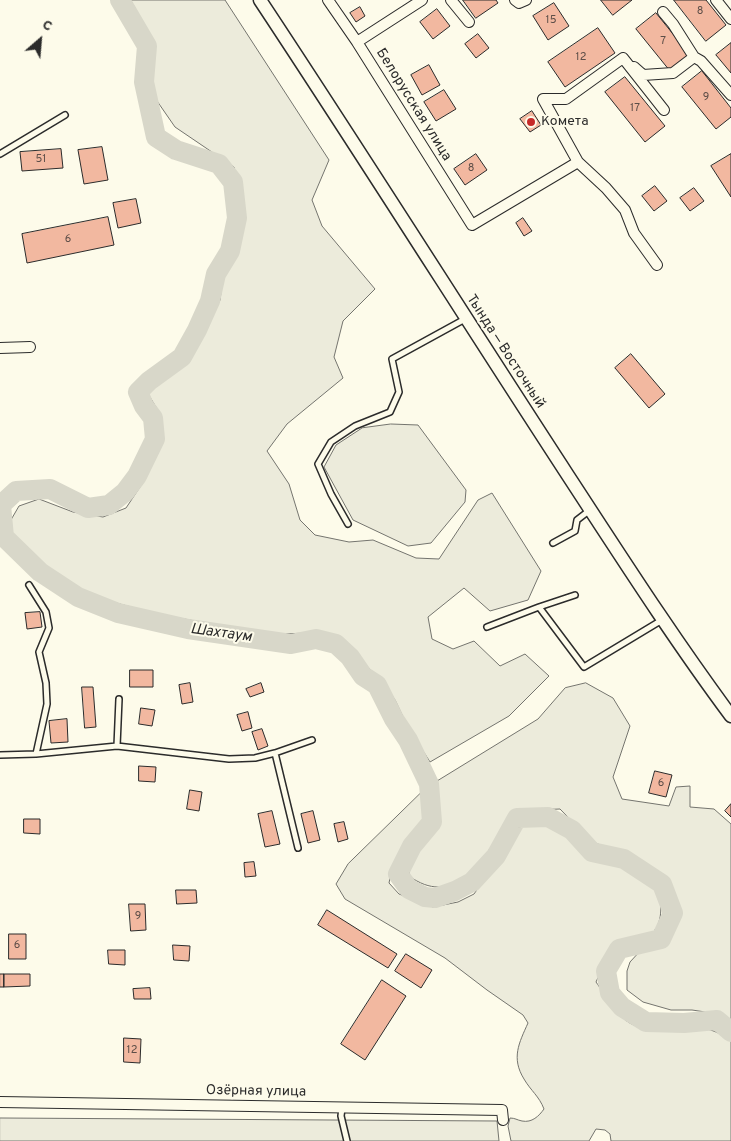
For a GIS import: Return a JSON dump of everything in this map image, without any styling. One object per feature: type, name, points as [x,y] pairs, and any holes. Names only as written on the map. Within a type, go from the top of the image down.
[{"type":"street","name":"Тында — Восточный","points":[[260,0],[339,119],[466,319],[662,620],[731,716]]},
{"type":"street","name":"Белорусская улица","points":[[328,0],[357,42],[472,225],[578,162]]},
{"type":"street","points":[[357,42],[422,0]]},
{"type":"street","points":[[452,0],[469,22]]},
{"type":"street","points":[[515,0],[519,3],[526,0]]},
{"type":"street","points":[[716,0],[731,19]]},
{"type":"street","points":[[663,12],[694,57],[701,61],[731,95]]},
{"type":"street","points":[[623,58],[643,74],[662,75],[673,73],[694,57]]},
{"type":"street","points":[[623,58],[664,110]]},
{"type":"street","points":[[623,58],[566,99],[543,99],[578,162],[606,188],[625,210],[634,233],[656,265]]},
{"type":"street","points":[[0,348],[30,347]]},
{"type":"street","name":"Озёрная улица","points":[[0,1102],[502,1110],[503,1120]]},
{"type":"lane","points":[[0,154],[65,115]]},
{"type":"lane","points":[[348,524],[331,494],[318,464],[331,442],[355,426],[390,412],[399,392],[392,359],[466,319]]},
{"type":"lane","points":[[553,543],[575,531],[577,520],[591,510]]},
{"type":"lane","points":[[29,585],[46,612],[49,628],[39,652],[46,683],[47,704],[36,754]]},
{"type":"lane","points":[[487,627],[539,607],[575,596]]},
{"type":"lane","points":[[539,607],[584,667],[662,620]]},
{"type":"lane","points":[[117,746],[120,699]]},
{"type":"lane","points":[[0,755],[36,754],[117,746],[229,759],[255,758],[312,740]]},
{"type":"lane","points":[[275,753],[298,848]]},
{"type":"lane","points":[[342,1108],[347,1141]]},
{"type":"shaded area","points":[[131,0],[225,0],[329,160],[312,200],[322,226],[375,289],[343,321],[334,357],[343,378],[287,424],[267,451],[289,484],[300,520],[315,535],[349,542],[373,540],[416,558],[439,559],[478,500],[492,493],[541,571],[528,600],[490,611],[464,588],[428,617],[432,639],[453,649],[474,641],[500,666],[525,654],[549,676],[509,716],[430,762],[381,679],[336,639],[315,633],[274,634],[226,627],[153,613],[94,597],[45,567],[15,540],[8,525],[19,506],[39,499],[73,512],[103,517],[126,508],[142,484],[160,443],[159,412],[148,394],[192,355],[220,300],[223,276],[239,245],[241,204],[234,167],[175,127],[157,101],[149,77],[154,51],[145,27]]},
{"type":"shaded area","points":[[391,424],[418,425],[466,490],[465,502],[431,543],[408,546],[353,520],[324,467],[336,445],[362,428]]},
{"type":"shaded area","points":[[586,683],[613,698],[630,726],[613,777],[622,799],[669,806],[676,787],[690,786],[690,807],[714,809],[731,824],[731,1024],[719,1014],[692,1010],[671,1010],[643,1002],[627,990],[627,971],[630,962],[641,950],[657,948],[669,938],[677,907],[671,888],[653,870],[627,854],[591,841],[560,809],[523,810],[515,814],[483,858],[462,879],[451,885],[438,887],[424,884],[409,876],[415,853],[438,822],[437,781],[538,719],[565,688]]},
{"type":"shaded area","points":[[424,790],[424,824],[392,868],[389,883],[399,894],[433,907],[458,902],[474,894],[506,848],[515,829],[530,823],[551,825],[568,832],[576,845],[590,856],[623,864],[646,878],[660,891],[660,916],[656,928],[647,937],[624,941],[614,948],[596,982],[623,1018],[634,1025],[640,1027],[698,1027],[723,1035],[731,1041],[731,1141],[611,1141],[610,1134],[605,1130],[596,1129],[589,1141],[511,1141],[508,1126],[510,1118],[529,1121],[544,1109],[524,1079],[518,1064],[519,1044],[528,1023],[523,1015],[445,958],[345,899],[336,884],[348,864]]},
{"type":"shaded area","points":[[0,1118],[497,1121],[499,1141],[0,1141]]},
{"type":"building","points":[[463,0],[496,0],[498,3],[476,18]]},
{"type":"building","points":[[601,0],[632,0],[613,15]]},
{"type":"building","points":[[674,0],[706,0],[726,25],[706,41]]},
{"type":"building","points":[[554,3],[569,26],[548,40],[533,16]]},
{"type":"building","points":[[360,7],[365,16],[356,22],[350,13]]},
{"type":"building","points":[[437,9],[450,26],[433,39],[420,22]]},
{"type":"building","points":[[656,13],[690,55],[670,71],[636,29]]},
{"type":"building","points":[[598,28],[615,53],[565,87],[548,62]]},
{"type":"building","points":[[478,34],[489,48],[476,58],[465,44]]},
{"type":"building","points":[[731,43],[731,73],[716,55]]},
{"type":"building","points":[[429,65],[440,85],[422,95],[411,75]]},
{"type":"building","points":[[702,71],[731,108],[731,117],[716,129],[682,87]]},
{"type":"building","points":[[625,77],[665,126],[645,142],[605,92]]},
{"type":"building","points":[[444,90],[456,109],[436,121],[424,102]]},
{"type":"building","name":"Комета","points":[[532,111],[541,125],[530,132],[520,119]]},
{"type":"building","points":[[102,147],[108,180],[84,184],[78,150]]},
{"type":"building","points":[[61,149],[63,168],[22,171],[20,152]]},
{"type":"building","points":[[476,154],[487,170],[465,185],[454,169]]},
{"type":"building","points":[[731,154],[731,197],[711,166]]},
{"type":"building","points":[[655,186],[667,201],[654,211],[642,196]]},
{"type":"building","points":[[694,188],[704,201],[690,211],[680,198]]},
{"type":"building","points":[[136,199],[141,223],[118,228],[113,203]]},
{"type":"building","points":[[108,217],[114,245],[27,263],[22,234]]},
{"type":"building","points":[[523,218],[532,231],[524,236],[516,223]]},
{"type":"building","points":[[631,354],[665,394],[649,408],[615,368]]},
{"type":"building","points":[[40,612],[42,627],[27,629],[25,613]]},
{"type":"building","points":[[130,670],[153,670],[153,687],[130,687]]},
{"type":"building","points":[[190,683],[193,702],[182,704],[179,685]]},
{"type":"building","points":[[261,683],[264,692],[250,697],[246,689]]},
{"type":"building","points":[[82,687],[93,687],[96,727],[85,728]]},
{"type":"building","points":[[141,708],[155,710],[152,726],[139,724]]},
{"type":"building","points":[[248,712],[252,728],[242,731],[237,715]]},
{"type":"building","points":[[67,719],[68,742],[51,743],[49,721]]},
{"type":"building","points":[[262,729],[268,746],[258,750],[252,732]]},
{"type":"building","points":[[139,766],[156,767],[155,782],[139,781]]},
{"type":"building","points":[[655,771],[672,775],[666,797],[649,793]]},
{"type":"building","points":[[190,790],[202,792],[199,811],[187,809]]},
{"type":"building","points":[[731,804],[731,817],[725,811]]},
{"type":"building","points":[[272,811],[280,844],[265,847],[258,814]]},
{"type":"building","points":[[313,811],[320,840],[308,843],[301,814]]},
{"type":"building","points":[[24,819],[40,819],[40,834],[24,833]]},
{"type":"building","points":[[344,822],[348,839],[338,842],[334,824]]},
{"type":"building","points":[[254,862],[256,876],[245,877],[244,863]]},
{"type":"building","points":[[176,890],[196,890],[197,903],[177,904]]},
{"type":"building","points":[[129,904],[145,904],[146,930],[131,931]]},
{"type":"building","points":[[327,910],[397,954],[388,968],[318,925]]},
{"type":"building","points":[[9,934],[26,934],[26,959],[9,959]]},
{"type":"building","points":[[173,945],[190,946],[189,961],[174,960]]},
{"type":"building","points":[[108,950],[125,950],[125,965],[109,964]]},
{"type":"building","points":[[406,954],[432,970],[421,988],[395,971]]},
{"type":"building","points":[[0,974],[4,974],[4,987],[0,987]]},
{"type":"building","points":[[4,974],[30,974],[30,986],[4,987]]},
{"type":"building","points":[[382,980],[406,996],[365,1060],[341,1044]]},
{"type":"building","points":[[150,988],[151,999],[134,999],[133,989]]},
{"type":"building","points":[[124,1038],[141,1039],[140,1063],[124,1062]]},
{"type":"waterway","name":"Шахтаум","points":[[120,0],[147,46],[144,82],[156,137],[176,150],[219,164],[233,182],[237,218],[230,251],[216,274],[210,301],[182,357],[149,381],[138,392],[144,406],[153,418],[155,439],[137,476],[125,492],[109,505],[88,508],[50,489],[16,491],[1,505],[4,537],[40,572],[78,597],[118,613],[188,629],[291,644],[316,639],[336,644],[350,657],[363,676],[377,685],[394,719],[408,740],[429,784],[432,822],[412,846],[398,874],[409,889],[425,897],[435,898],[455,891],[472,882],[496,856],[517,818],[548,817],[572,830],[592,852],[624,859],[662,884],[673,913],[661,939],[619,949],[606,971],[610,993],[622,1007],[646,1022],[684,1023],[717,1020],[731,1032]]},
{"type":"place","name":"Комета","points":[[531,122]]}]
